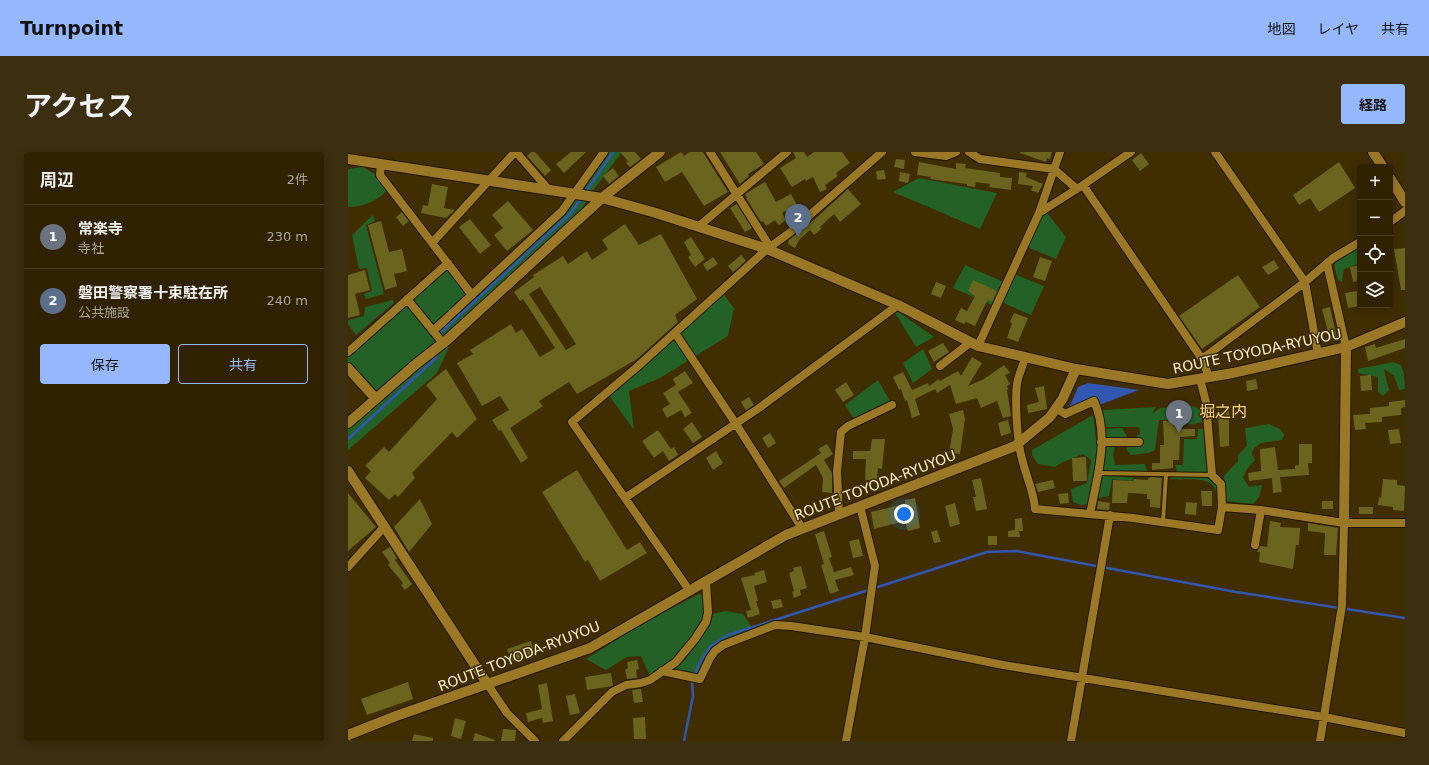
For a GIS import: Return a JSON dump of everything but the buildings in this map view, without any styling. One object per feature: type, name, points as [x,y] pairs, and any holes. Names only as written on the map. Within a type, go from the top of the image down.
[{"type":"street","points":[[432,243],[516,152],[549,190]]},
{"type":"street","points":[[433,331],[562,211],[604,152]]},
{"type":"street","points":[[348,423],[443,343],[602,198],[660,152]]},
{"type":"street","points":[[710,152],[768,248]]},
{"type":"street","points":[[699,226],[787,152]]},
{"type":"street","points":[[915,152],[946,156],[956,152]]},
{"type":"street","points":[[969,152],[980,159],[1054,169],[1080,187],[1202,359],[1212,475],[1221,484],[1222,507],[1218,530],[1110,515],[1035,509],[1035,499],[1021,457],[1019,443],[1017,399],[1018,379],[1025,358]]},
{"type":"street","points":[[995,152],[995,161]]},
{"type":"street","points":[[940,366],[975,344],[1039,212],[1060,152]]},
{"type":"street","points":[[1039,212],[1080,187],[1131,152]]},
{"type":"street","points":[[1215,152],[1305,282],[1318,354]]},
{"type":"street","points":[[1373,152],[1381,164]]},
{"type":"street","points":[[689,590],[572,422],[675,333],[768,248],[788,234],[878,153]]},
{"type":"street","points":[[350,157],[381,164],[602,198],[699,226],[768,248],[898,305],[975,344],[1025,358],[1076,369]]},
{"type":"street","points":[[381,164],[380,175],[472,295]]},
{"type":"street","points":[[1393,183],[1405,202]]},
{"type":"street","points":[[1393,220],[1405,211]]},
{"type":"street","points":[[1202,359],[1305,282],[1326,264],[1357,244]]},
{"type":"street","points":[[348,352],[448,263]]},
{"type":"street","points":[[1320,741],[1342,606],[1344,522],[1346,347],[1326,264]]},
{"type":"street","points":[[407,299],[443,343]]},
{"type":"street","points":[[625,498],[736,424],[898,305]]},
{"type":"street","name":"ROUTE TOYODA-RYUYOU","points":[[348,736],[396,716],[590,648],[619,633],[689,590],[780,538],[1019,443],[1050,417],[1076,369],[1168,384],[1204,378],[1346,347],[1405,322]]},
{"type":"street","points":[[675,333],[736,424],[802,528]]},
{"type":"street","points":[[348,368],[376,399]]},
{"type":"street","points":[[1056,408],[1065,414],[1094,401],[1099,410],[1101,442],[1099,473],[1090,514]]},
{"type":"street","points":[[839,514],[837,471],[841,432],[848,426],[892,405]]},
{"type":"street","points":[[1101,442],[1139,442]]},
{"type":"street","points":[[348,471],[384,527],[424,584],[444,620],[507,713],[535,741]]},
{"type":"street","points":[[846,741],[865,637],[875,566],[860,506]]},
{"type":"street","points":[[1222,507],[1261,510],[1344,522],[1405,523]]},
{"type":"street","points":[[1255,545],[1261,510]]},
{"type":"street","points":[[1071,741],[1110,515]]},
{"type":"street","points":[[348,567],[384,527]]},
{"type":"street","points":[[563,741],[612,692],[626,685],[641,683],[676,662],[695,639],[706,622],[708,612],[706,580]]},
{"type":"street","points":[[662,671],[700,679],[710,658],[715,651],[723,645],[775,625],[791,626],[865,637],[1003,665],[1324,717],[1405,732]]},
{"type":"lane","points":[[1099,473],[1212,475]]},
{"type":"lane","points":[[1163,522],[1166,475]]},
{"type":"green space","points":[[604,152],[622,152],[589,196],[581,211],[456,332],[437,373],[348,450],[348,424],[376,399],[348,368],[348,352],[447,268],[469,294],[562,211]]},
{"type":"green space","points":[[363,167],[378,176],[388,189],[375,200],[359,206],[348,207],[348,169]]},
{"type":"green space","points":[[919,178],[997,193],[980,229],[893,192]]},
{"type":"green space","points":[[1047,213],[1066,237],[1056,259],[1027,247],[1014,274],[1044,286],[1031,315],[1001,302],[997,307],[953,288],[965,265],[1008,284],[1040,218]]},
{"type":"green space","points":[[373,215],[375,221],[366,225],[384,294],[366,299],[364,294],[372,291],[367,268],[359,269],[352,235]]},
{"type":"green space","points":[[1357,249],[1357,264],[1344,269],[1342,282],[1338,280],[1334,264]]},
{"type":"green space","points":[[721,291],[734,308],[728,336],[660,378],[629,391],[634,430],[608,394]]},
{"type":"green space","points":[[393,300],[394,303],[356,335],[348,324],[348,320],[364,316],[365,307]]},
{"type":"green space","points":[[894,311],[897,311],[934,337],[916,347]]},
{"type":"green space","points":[[923,349],[932,369],[913,383],[903,363]]},
{"type":"green space","points":[[1393,362],[1401,365],[1404,374],[1405,389],[1399,390],[1394,376],[1384,369],[1389,390],[1383,396],[1378,392],[1378,377],[1358,373],[1358,369]]},
{"type":"green space","points":[[878,380],[892,405],[856,422],[845,405]]},
{"type":"green space","points":[[1193,406],[1201,410],[1202,422],[1191,425],[1181,420],[1159,420],[1155,450],[1149,453],[1131,455],[1126,449],[1140,433],[1139,427],[1105,427],[1103,410],[1156,407],[1152,414],[1160,408]]},
{"type":"green space","points":[[1093,415],[1098,455],[1089,504],[1081,505],[1073,502],[1071,489],[1087,483],[1091,460],[1083,454],[1055,467],[1038,464],[1032,455],[1032,450]]},
{"type":"green space","points":[[1269,424],[1280,429],[1284,435],[1282,440],[1261,443],[1253,449],[1252,455],[1255,460],[1247,469],[1243,477],[1249,487],[1262,485],[1259,497],[1253,504],[1226,501],[1224,476],[1238,461],[1238,455],[1247,446],[1245,428]]},
{"type":"green space","points":[[1122,428],[1129,440],[1116,442],[1113,455],[1115,465],[1145,464],[1148,475],[1101,473],[1104,429]]},
{"type":"green space","points":[[1198,429],[1205,429],[1209,471],[1221,484],[1218,520],[1215,519],[1217,500],[1216,491],[1213,486],[1208,482],[1201,480],[1171,479],[1171,475],[1177,472],[1175,465],[1183,465],[1184,439],[1197,439]]},
{"type":"green space","points":[[1100,475],[1134,478],[1132,481],[1112,479],[1109,496],[1099,498],[1096,495]]},
{"type":"green space","points":[[699,594],[707,598],[708,615],[726,611],[743,614],[755,632],[717,650],[701,676],[662,671],[651,679],[641,656],[627,657],[606,670],[586,659],[618,639],[630,626],[649,620]]},
{"type":"water","points":[[1088,383],[1139,390],[1099,405],[1095,398],[1069,408],[1078,387]]},
{"type":"waterway","points":[[585,193],[613,152]]},
{"type":"waterway","points":[[440,337],[441,332],[571,213],[582,197]]},
{"type":"waterway","points":[[348,439],[436,358],[437,352]]},
{"type":"waterway","points":[[684,741],[693,696],[692,682],[699,664],[711,646],[728,635],[987,552],[1016,551],[1236,592],[1405,618]]},
{"type":"place","name":"磐田警察署十束駐在所","points":[[798,237]]},
{"type":"place","name":"常楽寺","points":[[1179,433]]},
{"type":"district","name":"堀之内","points":[[1223,411]]}]
